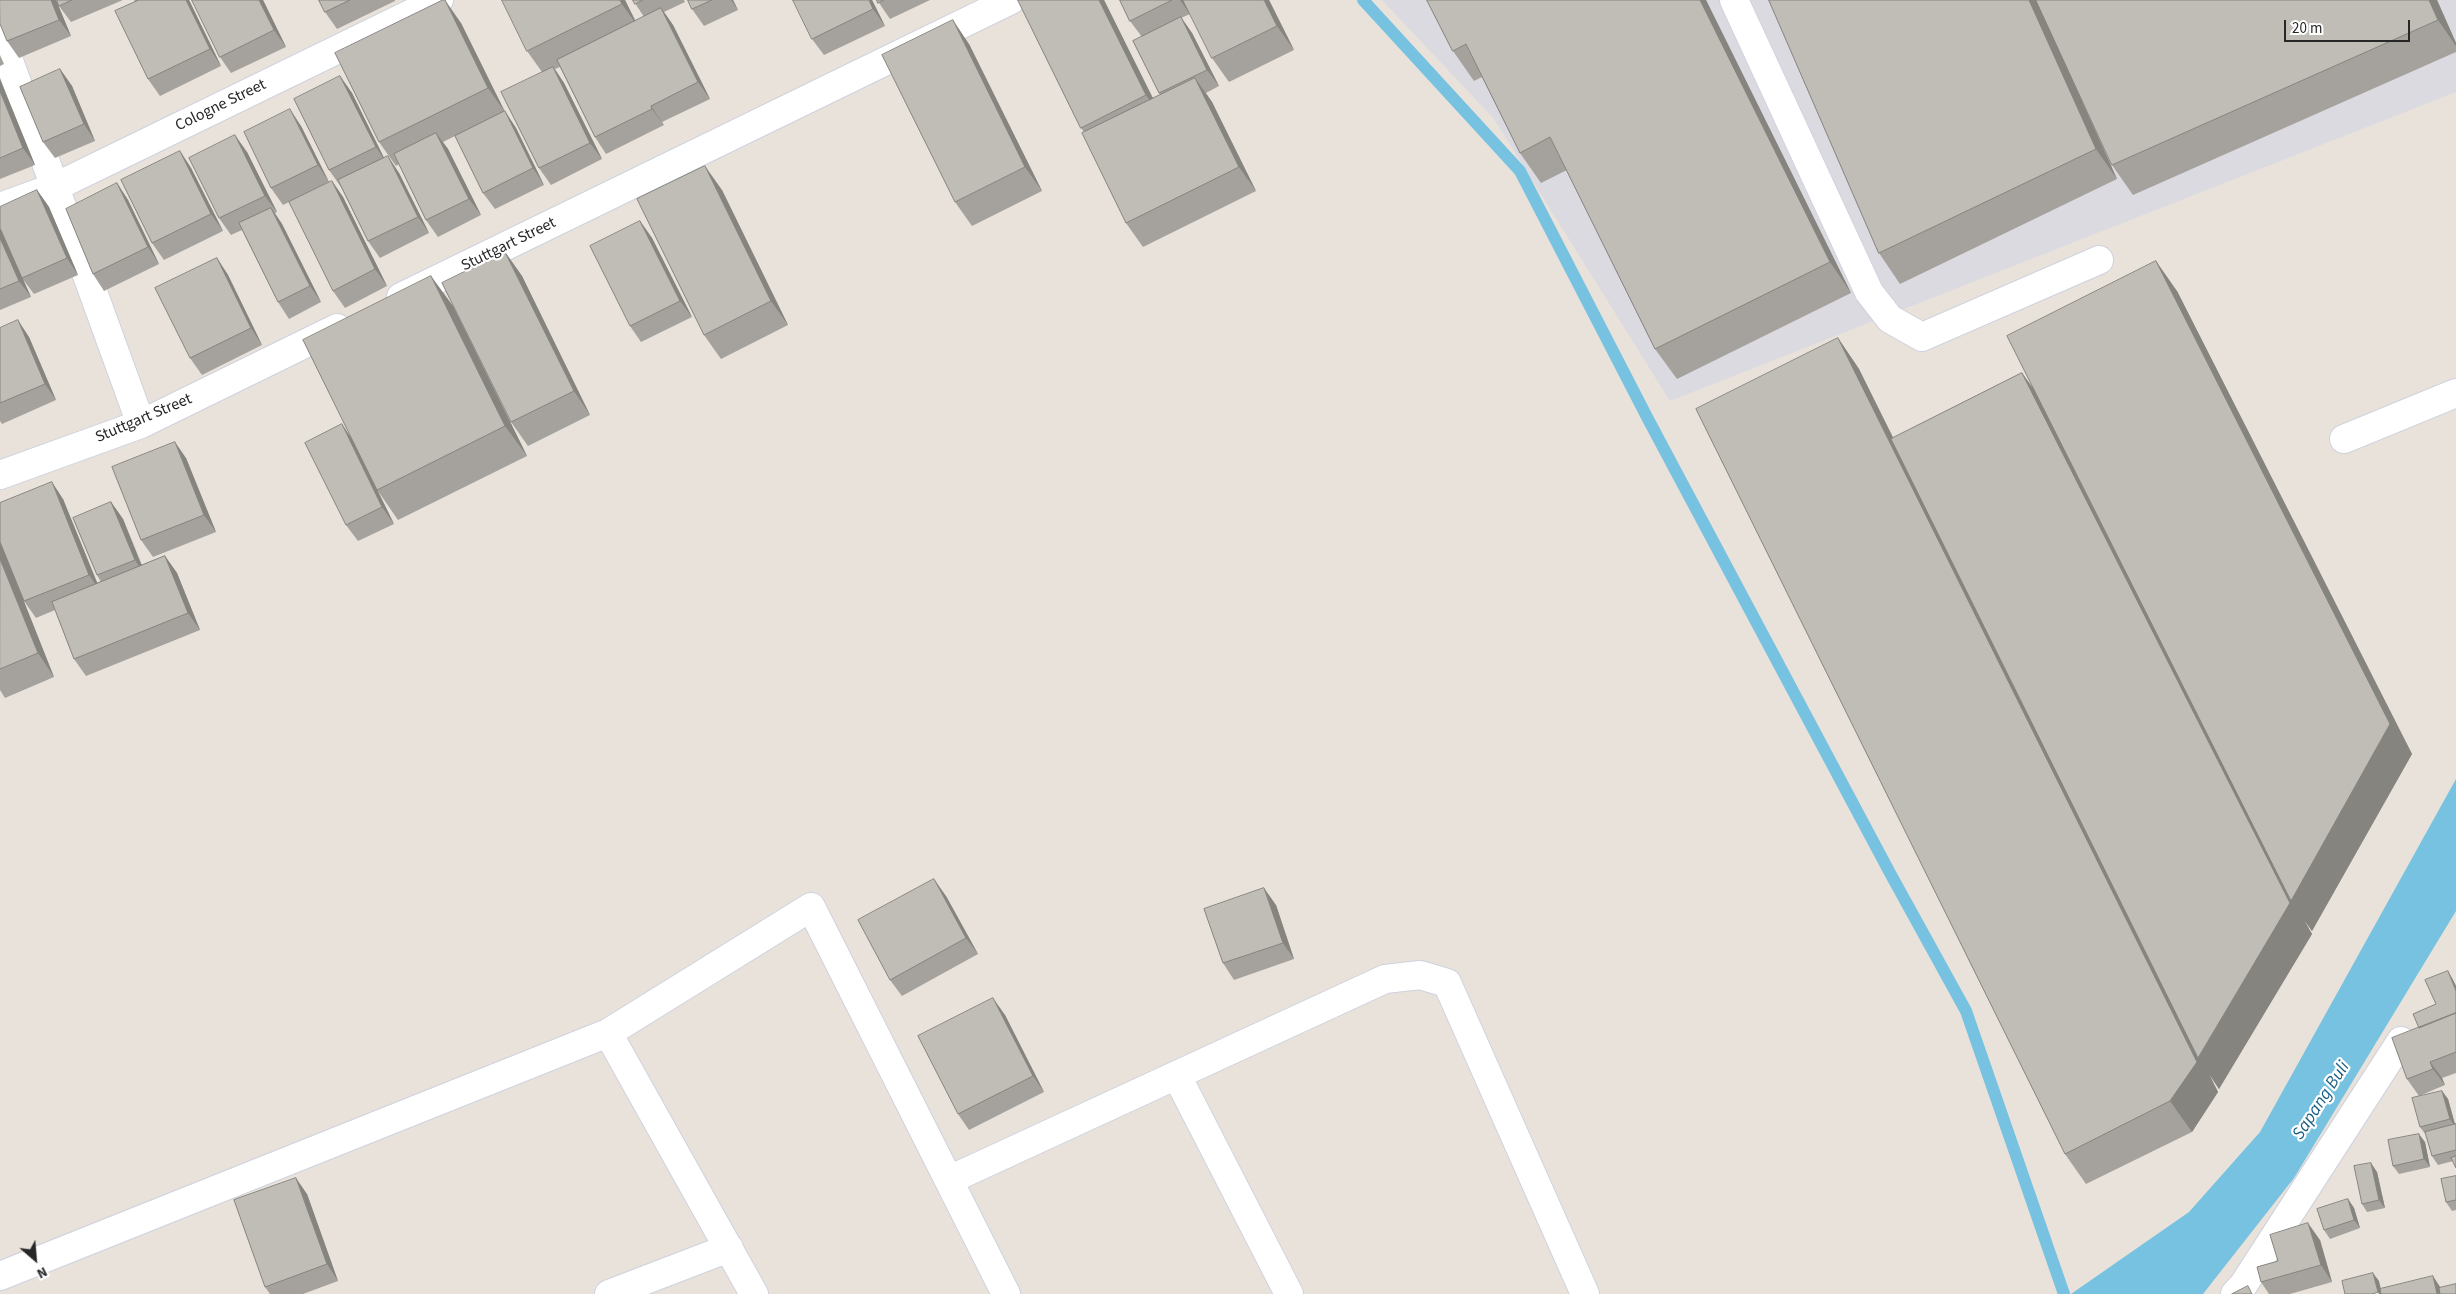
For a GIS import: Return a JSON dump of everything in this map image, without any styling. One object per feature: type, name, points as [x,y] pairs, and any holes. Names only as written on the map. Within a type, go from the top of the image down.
[{"type":"street","name":"Cologne Street","points":[[0,207],[55,187],[439,0]]},
{"type":"street","name":"Stuttgart Street","points":[[0,475],[141,424],[1011,0]]},
{"type":"street","points":[[1734,0],[1869,292],[1890,319],[1922,337],[2099,260]]},
{"type":"street","points":[[0,36],[141,424]]},
{"type":"street","points":[[2344,439],[2456,393]]},
{"type":"street","points":[[0,1276],[608,1033],[811,907],[1006,1294]]},
{"type":"street","points":[[949,1180],[1385,979],[1420,975],[1447,983],[1585,1294]]},
{"type":"street","points":[[608,1033],[730,1248],[754,1294]]},
{"type":"street","points":[[2235,1294],[2244,1284],[2401,1041]]},
{"type":"street","points":[[1177,1076],[1289,1294]]},
{"type":"street","points":[[609,1294],[730,1248]]},
{"type":"shaded area","points":[[1382,0],[2456,0],[2456,92],[1670,401],[1494,119]]},
{"type":"water","name":"Sapang Buli","points":[[2456,779],[2456,911],[2294,1178],[2203,1294],[2071,1294],[2189,1212],[2260,1132]]},
{"type":"building","points":[[0,0],[51,0],[59,20],[7,41],[0,24]]},
{"type":"building","points":[[57,0],[72,0],[59,6]]},
{"type":"building","points":[[139,0],[186,0],[210,49],[148,79],[115,11]]},
{"type":"building","points":[[192,0],[259,0],[274,30],[220,57]]},
{"type":"building","points":[[319,0],[350,0],[325,12]]},
{"type":"building","points":[[445,0],[488,88],[379,142],[335,53]]},
{"type":"building","points":[[502,0],[620,0],[622,4],[527,51]]},
{"type":"building","points":[[633,0],[643,0],[635,4]]},
{"type":"building","points":[[688,0],[712,0],[692,9]]},
{"type":"building","points":[[793,0],[869,0],[873,9],[812,39]]},
{"type":"building","points":[[1018,0],[1099,0],[1146,95],[1081,128]]},
{"type":"building","points":[[1120,0],[1172,0],[1130,21]]},
{"type":"building","points":[[1183,0],[1264,0],[1277,26],[1212,58]]},
{"type":"building","points":[[1427,0],[1700,0],[1830,262],[1655,349],[1550,137],[1520,153],[1466,44],[1453,51]]},
{"type":"building","points":[[1769,0],[2029,0],[2096,149],[1879,253]]},
{"type":"building","points":[[2036,0],[2429,0],[2438,20],[2112,165]]},
{"type":"building","points":[[661,8],[698,82],[651,106],[652,109],[595,137],[557,60]]},
{"type":"building","points":[[1181,17],[1207,70],[1159,93],[1133,41]]},
{"type":"building","points":[[953,20],[1025,167],[955,202],[882,55]]},
{"type":"building","points":[[553,67],[590,143],[539,168],[501,92]]},
{"type":"building","points":[[60,69],[84,124],[43,142],[20,87]]},
{"type":"building","points":[[340,76],[376,147],[329,170],[294,99]]},
{"type":"building","points":[[1195,78],[1239,167],[1126,223],[1082,133]]},
{"type":"building","points":[[0,91],[23,148],[0,158]]},
{"type":"building","points":[[290,109],[318,165],[271,188],[244,132]]},
{"type":"building","points":[[505,111],[533,168],[483,193],[455,136]]},
{"type":"building","points":[[436,133],[469,199],[426,220],[394,154]]},
{"type":"building","points":[[235,135],[265,196],[219,218],[189,158]]},
{"type":"building","points":[[180,151],[211,214],[152,243],[121,180]]},
{"type":"building","points":[[388,156],[418,217],[368,241],[338,180]]},
{"type":"building","points":[[705,166],[771,301],[704,335],[637,199]]},
{"type":"building","points":[[332,181],[375,269],[333,291],[289,202]]},
{"type":"building","points":[[117,183],[148,247],[93,274],[66,209]]},
{"type":"building","points":[[37,190],[67,258],[22,278],[0,228],[0,207]]},
{"type":"building","points":[[271,208],[310,286],[278,302],[239,223]]},
{"type":"building","points":[[640,221],[680,301],[630,326],[590,246]]},
{"type":"building","points":[[0,238],[19,281],[0,289]]},
{"type":"building","points":[[505,252],[574,391],[511,422],[442,283]]},
{"type":"building","points":[[217,258],[251,328],[190,358],[155,288]]},
{"type":"building","points":[[2156,261],[2390,724],[2291,901],[2007,336]]},
{"type":"building","points":[[431,276],[505,426],[377,490],[303,340]]},
{"type":"building","points":[[18,320],[45,384],[0,403],[0,328]]},
{"type":"building","points":[[1838,338],[2197,1062],[2170,1101],[2065,1154],[1696,409]]},
{"type":"building","points":[[2022,373],[2290,903],[2198,1058],[1891,439]]},
{"type":"building","points":[[342,424],[382,507],[346,525],[305,443]]},
{"type":"building","points":[[175,442],[204,515],[141,540],[112,467]]},
{"type":"building","points":[[52,482],[89,575],[24,601],[0,542],[0,503]]},
{"type":"building","points":[[111,502],[135,560],[97,575],[73,518]]},
{"type":"building","points":[[165,556],[188,613],[74,659],[52,602]]},
{"type":"building","points":[[0,559],[38,653],[0,669]]},
{"type":"building","points":[[934,879],[966,938],[890,980],[858,920]]},
{"type":"building","points":[[1264,888],[1283,943],[1223,963],[1204,909]]},
{"type":"building","points":[[2448,971],[2456,991],[2456,1013],[2419,1028],[2413,1014],[2436,1004],[2425,980]]},
{"type":"building","points":[[993,998],[1033,1076],[958,1114],[918,1036]]},
{"type":"building","points":[[2456,1013],[2456,1052],[2430,1062],[2433,1069],[2407,1079],[2392,1038]]},
{"type":"building","points":[[2442,1091],[2450,1119],[2420,1127],[2412,1098]]},
{"type":"building","points":[[2456,1124],[2456,1150],[2432,1156],[2425,1132]]},
{"type":"building","points":[[2419,1134],[2424,1159],[2393,1166],[2388,1140]]},
{"type":"building","points":[[2456,1156],[2456,1168],[2451,1158]]},
{"type":"building","points":[[2371,1163],[2379,1200],[2362,1204],[2354,1166]]},
{"type":"building","points":[[2456,1176],[2456,1200],[2446,1202],[2441,1179]]},
{"type":"building","points":[[296,1178],[327,1264],[265,1287],[234,1200]]},
{"type":"building","points":[[2348,1199],[2354,1220],[2324,1230],[2317,1209]]},
{"type":"building","points":[[2308,1223],[2321,1265],[2261,1282],[2257,1267],[2278,1261],[2270,1235]]},
{"type":"building","points":[[2373,1273],[2378,1292],[2372,1294],[2345,1294],[2342,1281]]},
{"type":"building","points":[[2433,1276],[2437,1294],[2381,1294],[2380,1289]]},
{"type":"building","points":[[2456,1284],[2456,1294],[2440,1294],[2439,1288]]},
{"type":"building","points":[[2248,1286],[2252,1294],[2232,1294]]},
{"type":"waterway","points":[[1363,0],[1520,171],[1648,419],[1890,873],[1966,1011],[2064,1294]]}]
